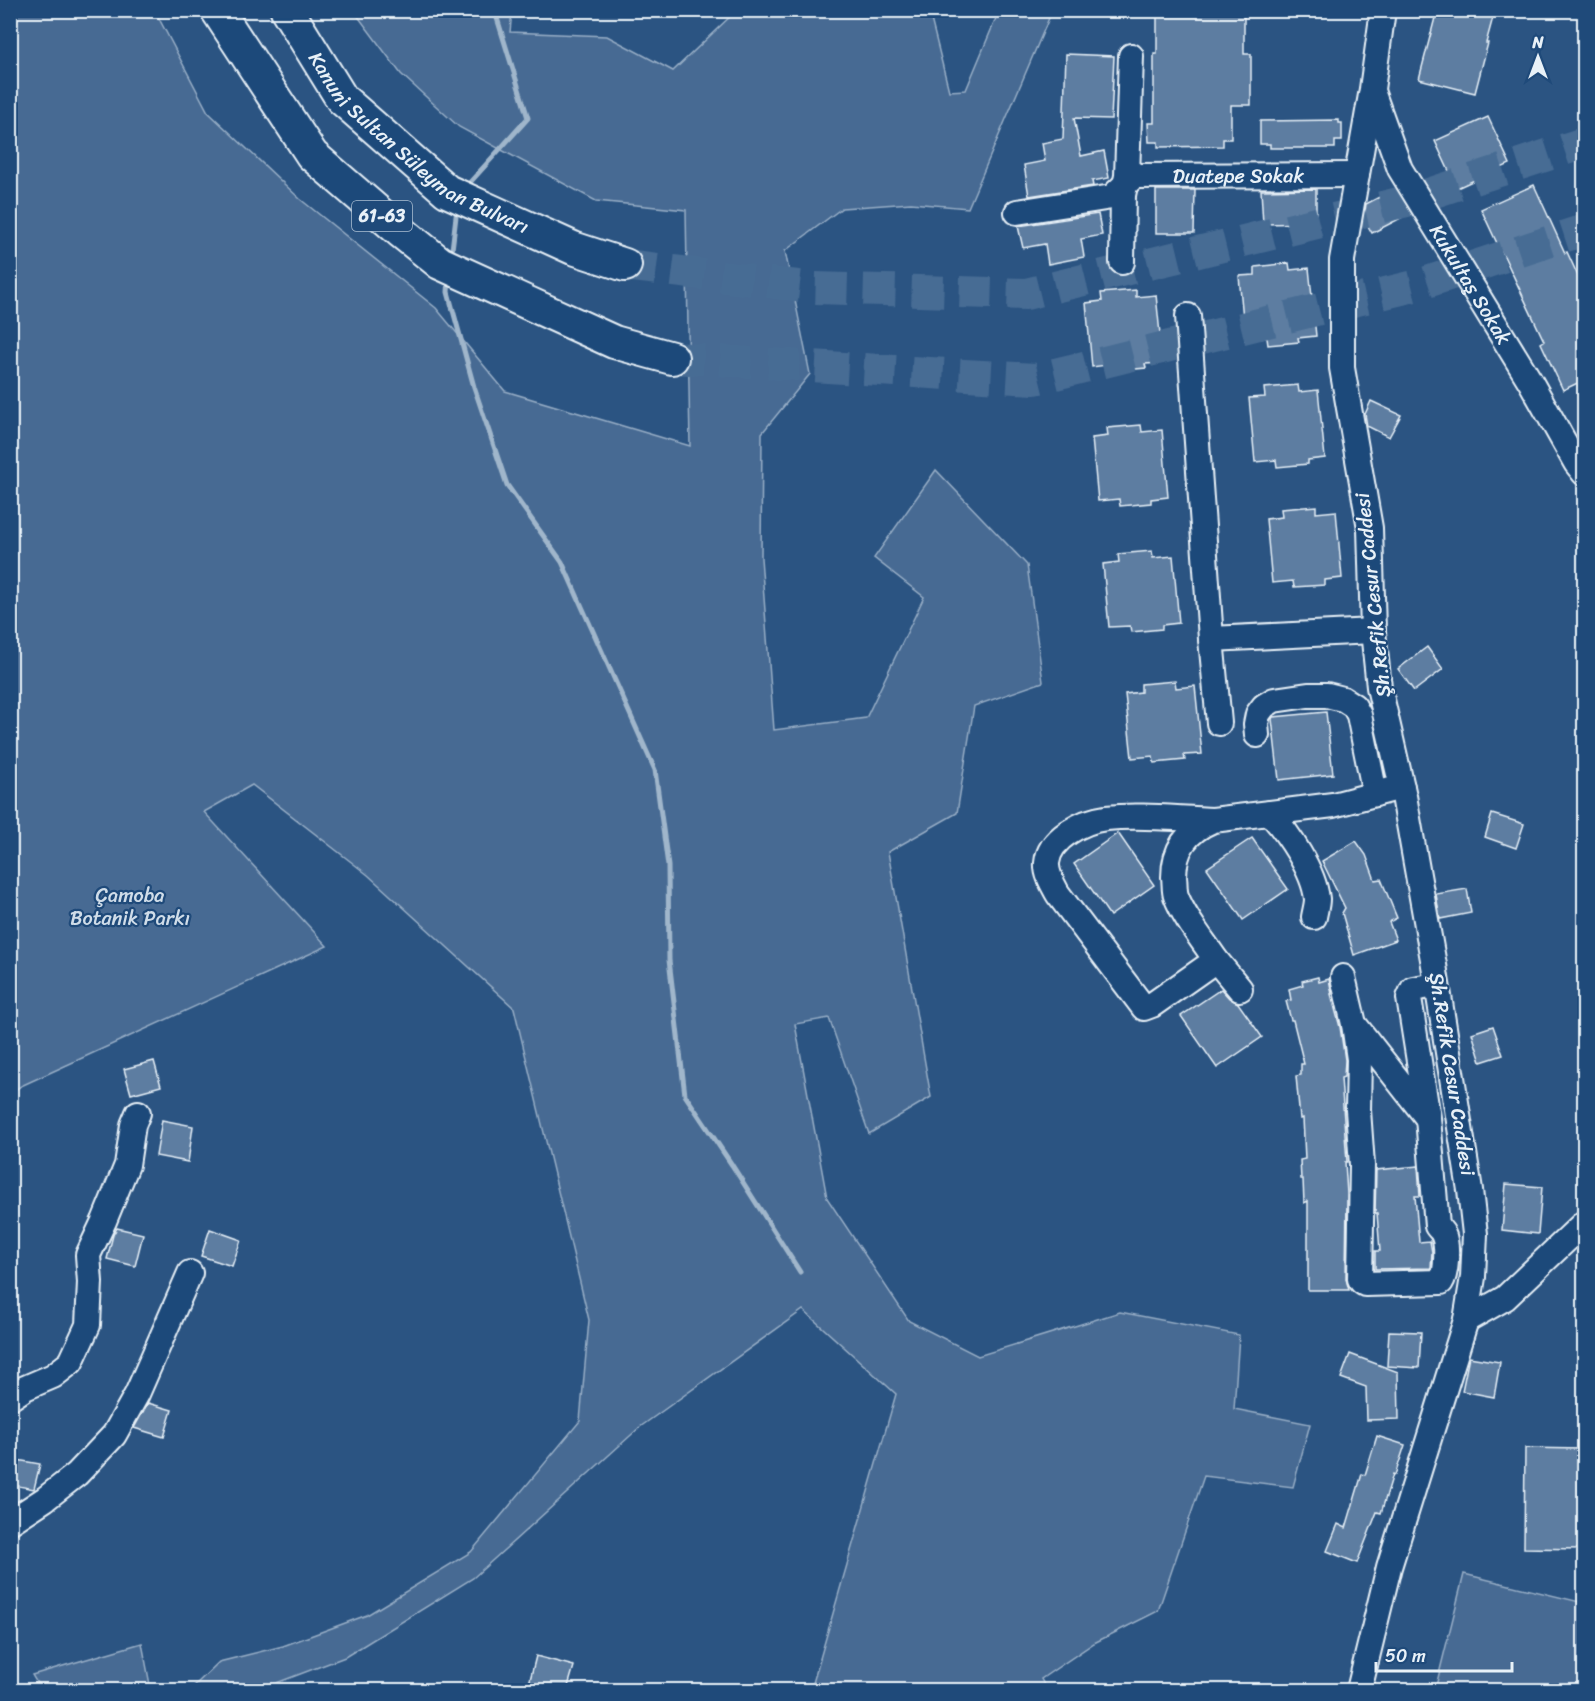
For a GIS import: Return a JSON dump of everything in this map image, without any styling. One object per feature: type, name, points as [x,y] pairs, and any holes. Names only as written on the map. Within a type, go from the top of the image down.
[{"type":"main road","name":"61-63","points":[[217,10],[312,155],[440,263],[614,342],[672,357]]},
{"type":"main road","name":"Kanuni Sultan Süleyman Bulvarı","points":[[287,10],[342,99],[447,191],[573,248],[625,265]]},
{"type":"street","name":"Şh.Refik Cesur Caddesi","points":[[1359,1690],[1389,1567],[1466,1320],[1473,1277],[1475,1234],[1470,1190],[1402,787],[1379,687],[1373,631],[1370,528],[1342,368],[1342,260],[1372,89],[1383,10]]},
{"type":"street","points":[[1122,262],[1123,195],[1127,176],[1131,56]]},
{"type":"street","name":"Kukultaş Sokak","points":[[1372,89],[1400,169],[1584,473]]},
{"type":"street","name":"Duatepe Sokak","points":[[1017,212],[1112,197],[1134,176],[1356,175]]},
{"type":"street","points":[[1188,316],[1211,639],[1220,723]]},
{"type":"street","points":[[1211,639],[1373,631]]},
{"type":"street","points":[[1257,735],[1258,714],[1264,706],[1274,700],[1308,695],[1327,695],[1343,699],[1354,706],[1359,715],[1375,794]]},
{"type":"street","points":[[1216,960],[1152,1005],[1144,1008],[1058,894],[1049,877],[1047,864],[1052,848],[1063,835],[1104,818],[1214,820],[1333,805],[1402,787]]},
{"type":"street","points":[[1270,813],[1284,828],[1298,851],[1315,889],[1317,902],[1314,917]]},
{"type":"street","points":[[1214,820],[1200,826],[1185,840],[1176,856],[1175,894],[1185,914],[1216,960],[1240,989]]},
{"type":"street","points":[[1343,977],[1359,1059],[1358,1110],[1362,1165],[1360,1279],[1365,1284],[1441,1282],[1445,1276],[1444,1236],[1437,1226],[1428,1118],[1409,998],[1413,989],[1436,985]]},
{"type":"street","points":[[1354,1024],[1428,1118]]},
{"type":"street","points":[[10,1398],[25,1388],[53,1376],[71,1362],[88,1325],[90,1282],[88,1255],[127,1165],[133,1125],[138,1113]]},
{"type":"street","points":[[1466,1320],[1505,1298],[1584,1223]]},
{"type":"street","points":[[10,1522],[77,1474],[114,1435],[137,1394],[190,1273]]},
{"type":"green space","name":"Çamoba Botanik Parkı","points":[[10,11],[155,11],[208,112],[300,199],[436,308],[505,391],[690,446],[686,210],[596,201],[459,127],[401,74],[354,11],[512,11],[510,32],[607,36],[673,71],[736,11],[929,11],[949,91],[966,90],[999,11],[1052,11],[968,208],[911,203],[842,208],[785,251],[810,374],[762,433],[761,558],[774,730],[866,718],[924,597],[874,558],[936,470],[1027,565],[1043,682],[974,706],[957,813],[888,852],[931,1097],[869,1134],[829,1018],[795,1024],[827,1198],[909,1321],[978,1356],[1120,1312],[1239,1335],[1234,1409],[1310,1424],[1293,1487],[1204,1476],[1158,1611],[1094,1643],[1041,1679],[1047,1690],[811,1690],[896,1394],[803,1310],[640,1427],[473,1578],[345,1657],[258,1690],[190,1690],[219,1662],[283,1646],[367,1615],[471,1552],[580,1421],[589,1320],[514,1008],[368,875],[252,785],[204,812],[327,946],[21,1086],[11,1093]]},
{"type":"green space","points":[[1464,1574],[1584,1603],[1584,1690],[1435,1690]]},
{"type":"green space","points":[[142,1643],[151,1690],[41,1690],[32,1675]]},
{"type":"building","points":[[1157,10],[1244,10],[1244,54],[1251,54],[1251,105],[1231,105],[1231,139],[1223,139],[1223,146],[1158,147],[1158,142],[1149,142],[1148,123],[1154,123],[1154,54],[1157,54]]},
{"type":"building","points":[[1437,10],[1495,10],[1475,93],[1419,79]]},
{"type":"building","points":[[1066,54],[1114,56],[1111,119],[1074,118],[1081,156],[1104,151],[1109,178],[1092,181],[1093,186],[1029,196],[1024,165],[1045,161],[1042,143],[1063,139]]},
{"type":"building","points":[[1488,117],[1510,164],[1457,188],[1435,141]]},
{"type":"building","points":[[1339,120],[1339,123],[1342,123],[1342,141],[1335,141],[1335,148],[1270,148],[1270,144],[1260,144],[1260,121]]},
{"type":"building","points":[[1534,185],[1584,289],[1584,380],[1563,390],[1541,343],[1544,341],[1481,209]]},
{"type":"building","points":[[1316,189],[1316,223],[1263,224],[1261,190]]},
{"type":"building","points":[[1156,190],[1195,190],[1194,233],[1156,233]]},
{"type":"building","points":[[1391,191],[1405,216],[1372,233],[1364,219],[1366,204]]},
{"type":"building","points":[[1098,214],[1102,235],[1081,239],[1084,257],[1048,264],[1045,244],[1023,248],[1018,226]]},
{"type":"building","points":[[1289,263],[1290,270],[1309,268],[1316,336],[1298,338],[1299,342],[1268,345],[1267,338],[1245,340],[1239,276],[1255,275],[1255,267]]},
{"type":"building","points":[[1136,290],[1136,297],[1156,295],[1163,363],[1145,364],[1146,368],[1114,371],[1114,364],[1092,367],[1086,303],[1102,301],[1101,293]]},
{"type":"building","points":[[1298,385],[1299,392],[1318,390],[1325,458],[1308,460],[1308,464],[1277,467],[1276,460],[1255,462],[1249,398],[1265,397],[1264,388]]},
{"type":"building","points":[[1371,401],[1401,415],[1389,437],[1367,426],[1365,414]]},
{"type":"building","points":[[1141,425],[1142,432],[1162,430],[1168,497],[1151,499],[1151,503],[1120,506],[1119,499],[1098,501],[1092,438],[1108,436],[1107,428]]},
{"type":"building","points":[[1316,506],[1316,513],[1336,511],[1342,578],[1325,580],[1325,585],[1294,587],[1293,581],[1272,583],[1266,519],[1282,517],[1281,509]]},
{"type":"building","points":[[1152,551],[1153,558],[1173,556],[1179,623],[1162,625],[1162,629],[1131,632],[1130,626],[1109,627],[1103,564],[1119,562],[1118,554]]},
{"type":"building","points":[[1427,647],[1443,669],[1414,691],[1398,669]]},
{"type":"building","points":[[1175,681],[1176,688],[1195,686],[1202,754],[1184,755],[1185,760],[1154,763],[1153,756],[1132,758],[1125,694],[1141,692],[1141,684]]},
{"type":"building","points":[[1326,712],[1333,774],[1279,780],[1273,717]]},
{"type":"building","points":[[1492,814],[1524,824],[1516,848],[1485,837]]},
{"type":"building","points":[[1118,833],[1154,885],[1110,916],[1074,864]]},
{"type":"building","points":[[1252,838],[1288,889],[1243,920],[1207,868]]},
{"type":"building","points":[[1356,841],[1366,855],[1375,880],[1381,879],[1397,918],[1389,922],[1396,940],[1354,955],[1342,913],[1345,908],[1322,861]]},
{"type":"building","points":[[1467,889],[1471,913],[1440,919],[1436,894]]},
{"type":"building","points":[[1318,977],[1319,982],[1329,979],[1345,1060],[1344,1077],[1341,1078],[1347,1162],[1345,1162],[1346,1279],[1349,1290],[1308,1290],[1308,1201],[1304,1203],[1303,1179],[1301,1179],[1300,1160],[1305,1159],[1303,1118],[1300,1119],[1296,1076],[1301,1075],[1301,1064],[1304,1064],[1286,1001],[1291,1000],[1289,989],[1303,985],[1302,981]]},
{"type":"building","points":[[1221,989],[1229,998],[1238,1003],[1262,1037],[1217,1068],[1181,1016]]},
{"type":"building","points":[[1493,1026],[1503,1055],[1481,1062],[1472,1033]]},
{"type":"building","points":[[154,1061],[161,1086],[131,1094],[124,1069]]},
{"type":"building","points":[[162,1120],[193,1126],[188,1162],[156,1156]]},
{"type":"building","points":[[1418,1166],[1420,1196],[1415,1196],[1419,1242],[1430,1241],[1431,1268],[1375,1269],[1375,1251],[1380,1251],[1377,1213],[1375,1213],[1376,1170]]},
{"type":"building","points":[[1506,1184],[1542,1187],[1538,1234],[1502,1230]]},
{"type":"building","points":[[117,1228],[143,1234],[135,1266],[107,1259]]},
{"type":"building","points":[[210,1229],[241,1240],[232,1266],[201,1256]]},
{"type":"building","points":[[1389,1331],[1421,1332],[1419,1368],[1387,1366]]},
{"type":"building","points":[[1350,1354],[1398,1372],[1399,1419],[1367,1420],[1366,1387],[1341,1378]]},
{"type":"building","points":[[1469,1357],[1500,1362],[1494,1397],[1462,1391]]},
{"type":"building","points":[[148,1403],[172,1410],[164,1437],[134,1428]]},
{"type":"building","points":[[1377,1436],[1405,1445],[1381,1513],[1377,1512],[1357,1563],[1327,1551],[1338,1524],[1346,1528],[1362,1474],[1365,1475]]},
{"type":"building","points":[[1525,1448],[1582,1449],[1580,1549],[1524,1548]]},
{"type":"building","points":[[17,1460],[40,1464],[34,1489],[13,1485]]},
{"type":"building","points":[[536,1656],[574,1666],[567,1690],[528,1688]]},
{"type":"waterway","points":[[464,189],[528,118],[497,18],[497,10]]},
{"type":"waterway","points":[[451,258],[457,208]]},
{"type":"waterway","points":[[449,279],[448,292],[474,387],[507,485],[562,562],[655,770],[668,866],[669,960],[685,1095],[800,1272]]},
{"type":"tunnel","points":[[625,265],[815,288],[1026,294],[1407,201],[1584,143]]},
{"type":"tunnel","points":[[672,358],[1035,379],[1418,285],[1584,230]]}]
